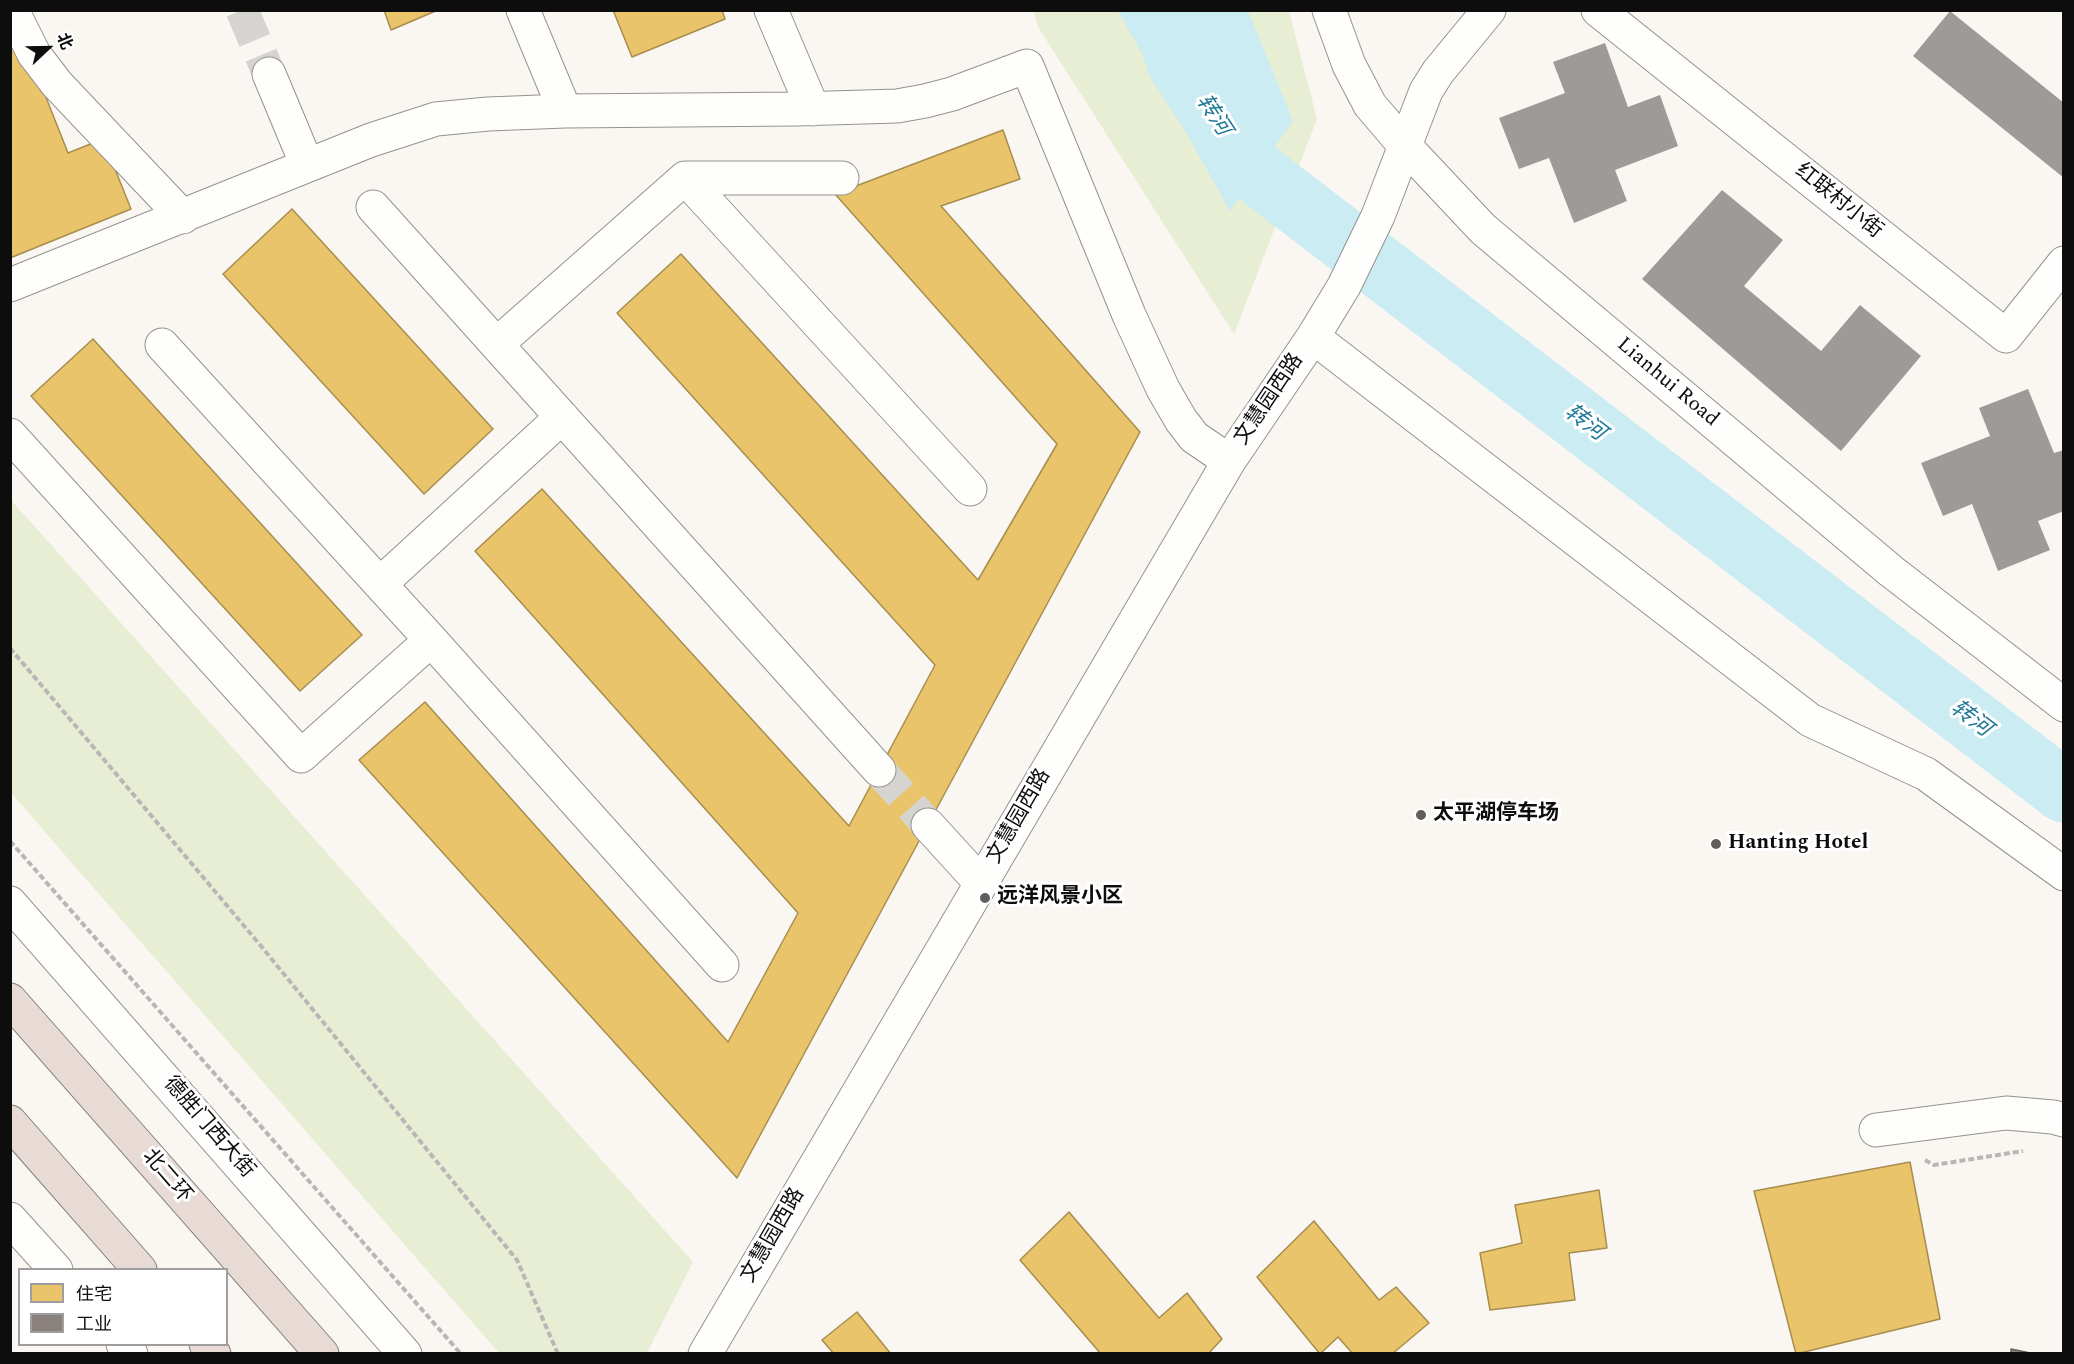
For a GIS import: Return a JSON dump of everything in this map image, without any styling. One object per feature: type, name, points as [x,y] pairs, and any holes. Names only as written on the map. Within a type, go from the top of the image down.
[{"type":"highway","name":"北二环","points":[[10,1000],[322,1353]]},
{"type":"highway","points":[[10,1122],[139,1268]]},
{"type":"street","points":[[12,10],[34,54],[57,84],[183,217]]},
{"type":"street","points":[[523,10],[565,111]]},
{"type":"street","points":[[771,10],[813,109]]},
{"type":"street","name":"Lianhui Road","points":[[1329,10],[1340,43],[1359,86],[1382,121],[1483,229],[1891,571],[2064,705]]},
{"type":"street","name":"文慧园西路","points":[[705,1353],[1229,461],[1313,337],[1344,286],[1378,216],[1420,105],[1433,79],[1489,10]]},
{"type":"street","name":"红联村小街","points":[[1598,10],[2006,336],[2064,263]]},
{"type":"street","points":[[10,285],[386,134],[436,119],[565,111],[886,107],[925,102],[1027,66],[1129,315],[1163,388],[1180,420],[1194,437],[1229,461]]},
{"type":"street","points":[[268,74],[307,165]]},
{"type":"street","points":[[685,178],[970,489]]},
{"type":"street","points":[[496,344],[685,178],[842,178]]},
{"type":"street","points":[[373,207],[879,770]]},
{"type":"street","points":[[1313,337],[1810,720],[1926,774],[2064,874]]},
{"type":"street","points":[[162,345],[431,640],[722,965]]},
{"type":"street","points":[[380,584],[562,417]]},
{"type":"street","points":[[10,435],[302,756],[431,640]]},
{"type":"street","points":[[928,825],[981,883]]},
{"type":"street","name":"德胜门西大街","points":[[10,903],[405,1353]]},
{"type":"street","points":[[1876,1130],[2006,1113],[2064,1120]]},
{"type":"street","points":[[10,1219],[55,1268]]},
{"type":"path","points":[[10,648],[261,946],[517,1260],[558,1353]]},
{"type":"path","points":[[10,841],[461,1353]]},
{"type":"green space","points":[[1033,11],[1289,11],[1317,119],[1234,334],[1038,27]]},
{"type":"green space","points":[[11,500],[693,1262],[647,1353],[499,1353],[11,793]]},
{"type":"water","points":[[1118,11],[1248,11],[1293,121],[1230,211]]},
{"type":"building: 住宅","points":[[384,10],[438,10],[391,30]]},
{"type":"building: 住宅","points":[[613,10],[722,10],[725,19],[632,57]]},
{"type":"building: 住宅","points":[[10,33],[34,67],[68,153],[103,139],[131,209],[10,258]]},
{"type":"building: 住宅","points":[[1003,130],[1020,179],[941,206],[1140,432],[737,1178],[359,760],[425,702],[728,1042],[798,913],[475,551],[542,489],[849,826],[935,665],[617,313],[681,254],[978,580],[1057,444],[835,194]]},
{"type":"building: 住宅","points":[[292,209],[493,429],[424,494],[223,274]]},
{"type":"building: 住宅","points":[[93,339],[362,635],[300,691],[31,396]]},
{"type":"building: 住宅","points":[[1910,1162],[1940,1319],[1796,1354],[1754,1191]]},
{"type":"building: 住宅","points":[[1599,1190],[1607,1248],[1569,1253],[1575,1300],[1490,1310],[1480,1253],[1522,1243],[1515,1205]]},
{"type":"building: 住宅","points":[[1069,1212],[1159,1318],[1187,1293],[1222,1339],[1208,1354],[1101,1354],[1020,1260]]},
{"type":"building: 住宅","points":[[1314,1221],[1379,1300],[1396,1287],[1429,1323],[1392,1354],[1353,1354],[1338,1337],[1320,1354],[1257,1277]]},
{"type":"building: 住宅","points":[[857,1312],[891,1354],[834,1354],[822,1340]]},
{"type":"building: 工业","points":[[2011,1349],[2035,1354],[2011,1354]]},
{"type":"building: 其他","points":[[1950,11],[2064,103],[2064,178],[1913,56]]},
{"type":"building: 其他","points":[[1605,43],[1628,107],[1660,95],[1678,146],[1615,170],[1627,201],[1574,223],[1549,158],[1519,169],[1499,118],[1565,93],[1553,62]]},
{"type":"building: 其他","points":[[1722,190],[1783,240],[1744,286],[1821,351],[1860,305],[1921,356],[1841,451],[1642,279]]},
{"type":"building: 其他","points":[[2028,389],[2054,453],[2064,450],[2064,511],[2038,521],[2050,550],[1998,571],[1972,504],[1943,516],[1921,463],[1990,436],[1979,408]]},
{"type":"waterway","name":"转河","points":[[1161,10],[1179,64],[1244,163],[2064,791]]},
{"type":"tunnel","points":[[242,10],[269,74]]},
{"type":"tunnel","points":[[879,770],[928,825]]},
{"type":"place","name":"太平湖停车场","points":[[1421,815]]},
{"type":"place","name":"Hanting Hotel","points":[[1716,844]]},
{"type":"place","name":"远洋风景小区","points":[[985,898]]}]
